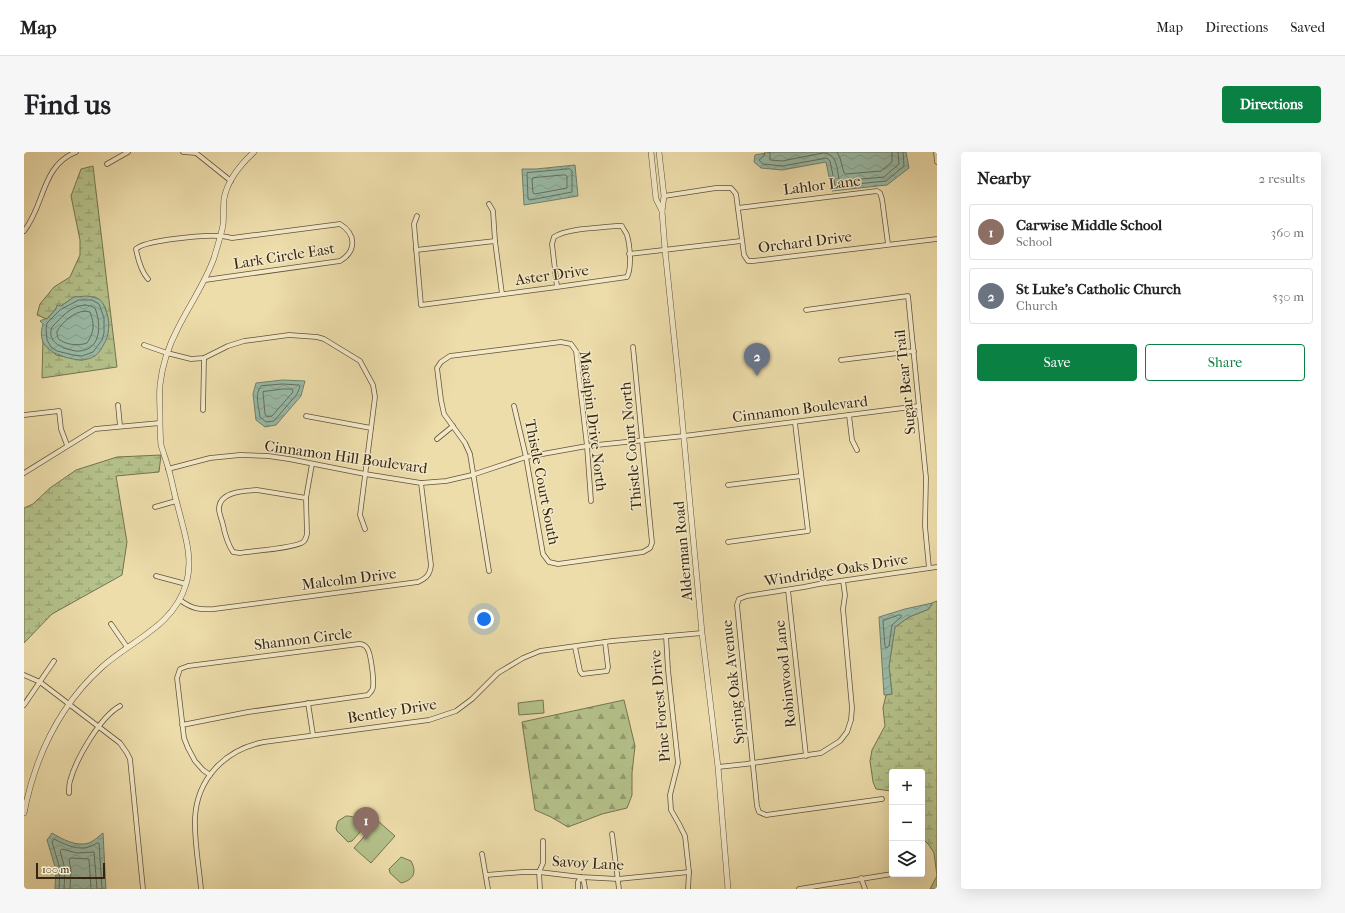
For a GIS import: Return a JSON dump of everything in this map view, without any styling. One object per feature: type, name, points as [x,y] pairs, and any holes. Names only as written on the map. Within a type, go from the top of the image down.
[{"type":"street","points":[[24,231],[31,222],[48,180],[55,167],[66,156],[76,152]]},
{"type":"street","points":[[107,164],[128,152]]},
{"type":"street","points":[[183,152],[196,153],[231,181]]},
{"type":"street","points":[[24,813],[25,802],[40,755],[58,720],[77,693],[105,664],[161,624],[171,614],[180,600],[186,584],[188,572],[188,551],[186,538],[161,445],[160,385],[168,353],[178,328],[205,280],[214,258],[223,225],[224,197],[240,165],[254,152]]},
{"type":"street","name":"Alderman Road","points":[[651,152],[656,199],[662,211]]},
{"type":"street","name":"Alderman Road","points":[[659,152],[664,196],[662,211],[665,250],[702,633],[718,767],[728,889]]},
{"type":"street","points":[[936,152],[937,162]]},
{"type":"street","name":"Orchard Drive","points":[[664,196],[716,188],[731,188],[736,194],[741,240],[744,255],[748,261],[937,239]]},
{"type":"street","name":"Lahlor Lane","points":[[738,208],[877,191],[880,193],[882,199],[888,244]]},
{"type":"street","points":[[489,204],[493,211],[495,241],[502,294]]},
{"type":"street","points":[[417,216],[414,224],[416,250],[495,241]]},
{"type":"street","name":"Lark Circle East","points":[[205,280],[340,261],[350,252],[352,246],[351,234],[340,224],[232,238],[220,236]]},
{"type":"street","points":[[557,288],[552,244],[554,237],[560,233],[622,226],[627,235],[629,254],[741,240]]},
{"type":"street","points":[[148,279],[144,275],[137,256],[136,249],[139,246],[154,242],[220,236]]},
{"type":"street","name":"Aster Drive","points":[[416,250],[422,305],[557,288],[627,277],[630,268],[629,254]]},
{"type":"street","name":"Sugar Bear Trail","points":[[806,310],[908,296],[926,478],[925,526],[928,568]]},
{"type":"street","points":[[144,345],[191,359],[204,358],[228,346],[244,341],[289,335],[317,337],[324,339],[360,361],[373,385],[375,397],[360,515],[365,529]]},
{"type":"street","name":"Macalpin Drive North","points":[[453,426],[444,414],[441,400],[437,368],[441,362],[450,356],[561,342],[571,344],[576,352],[592,501]]},
{"type":"street","name":"Thistle Court North","points":[[549,562],[558,564],[643,552],[650,548],[652,543],[634,347]]},
{"type":"street","points":[[841,360],[914,351]]},
{"type":"street","points":[[203,410],[204,358]]},
{"type":"street","points":[[118,405],[120,426]]},
{"type":"street","name":"Thistle Court South","points":[[514,406],[526,457],[543,554],[549,562]]},
{"type":"street","name":"Cinnamon Boulevard","points":[[684,436],[920,406]]},
{"type":"street","points":[[24,415],[59,411],[61,429],[67,445]]},
{"type":"street","points":[[849,415],[852,440],[857,450]]},
{"type":"street","points":[[306,416],[371,428]]},
{"type":"street","points":[[728,542],[808,531],[795,422]]},
{"type":"street","points":[[24,473],[95,429],[160,423]]},
{"type":"street","points":[[437,439],[453,426],[465,442],[470,454],[472,475],[489,571]]},
{"type":"street","name":"Cinnamon Hill Boulevard","points":[[168,469],[210,458],[268,456],[421,483],[446,481],[472,475],[526,457],[587,446],[684,436]]},
{"type":"street","points":[[306,498],[258,490],[233,493],[224,498],[220,502],[219,510],[228,545],[233,552],[240,553],[294,546],[303,543],[307,534],[306,498],[312,464]]},
{"type":"street","points":[[728,485],[801,476]]},
{"type":"street","name":"Malcolm Drive","points":[[180,600],[187,606],[200,610],[214,609],[418,582],[425,579],[430,572],[431,565],[421,483]]},
{"type":"street","points":[[155,507],[176,501]]},
{"type":"street","name":"Windridge Oaks Drive","points":[[739,599],[747,596],[937,567]]},
{"type":"street","points":[[156,576],[186,584]]},
{"type":"street","points":[[718,767],[821,753],[840,741],[847,732],[851,720],[852,708],[843,609],[845,595],[843,581]]},
{"type":"street","name":"Robinwood Lane","points":[[788,590],[806,756]]},
{"type":"street","name":"Spring Oak Avenue","points":[[739,599],[737,605],[759,812],[766,815],[882,800]]},
{"type":"street","points":[[111,624],[127,647]]},
{"type":"street","name":"Bentley Drive","points":[[201,889],[195,828],[196,812],[200,796],[210,774],[225,759],[246,747],[264,742],[313,735],[428,721],[456,711],[472,699],[498,673],[523,658],[540,651],[605,642],[702,633]]},
{"type":"street","name":"Pine Forest Drive","points":[[666,636],[668,670],[678,763],[670,795],[671,810],[685,836],[689,872],[688,889]]},
{"type":"street","points":[[575,647],[582,674],[607,671],[608,667],[605,642]]},
{"type":"street","name":"Shannon Circle","points":[[182,725],[248,712],[370,694],[373,688],[373,682],[368,648],[358,644],[184,667],[178,671],[177,678],[182,725],[184,738],[198,765],[210,774]]},
{"type":"street","points":[[24,706],[54,661]]},
{"type":"street","points":[[24,675],[40,682],[120,743],[128,753],[130,759],[143,889]]},
{"type":"street","points":[[308,703],[313,735]]},
{"type":"street","points":[[69,793],[70,781],[81,755],[98,726],[113,710],[120,706]]},
{"type":"street","points":[[612,834],[619,889]]},
{"type":"street","points":[[540,889],[539,872],[543,863],[543,841]]},
{"type":"street","points":[[482,854],[488,889]]},
{"type":"street","name":"Savoy Lane","points":[[486,875],[539,872],[581,877],[618,879],[689,872]]},
{"type":"street","points":[[802,889],[889,874]]},
{"type":"street","points":[[578,889],[578,882],[581,877],[584,882],[585,889]]},
{"type":"street","points":[[861,878],[865,889]]},
{"type":"green space","points":[[93,166],[117,367],[42,378],[43,338],[43,342],[56,355],[82,360],[92,357],[108,333],[108,318],[105,307],[100,300],[95,297],[74,297],[57,307],[47,319],[37,315],[40,304],[54,287],[70,277],[80,255],[80,240],[71,196],[81,169]]},
{"type":"green space","points":[[161,455],[159,472],[116,476],[127,542],[122,575],[52,614],[24,643],[24,508],[33,504],[50,488],[76,470],[117,457]]},
{"type":"green space","points":[[937,601],[937,876],[934,853],[925,841],[925,769],[889,769],[889,791],[876,789],[873,782],[870,761],[872,750],[885,726],[883,708],[886,695],[892,694],[889,666],[895,627],[909,617],[929,609],[932,603]]},
{"type":"green space","points":[[543,700],[544,713],[519,715],[518,703]]},
{"type":"green space","points":[[624,700],[635,746],[632,773],[632,795],[627,808],[602,814],[568,827],[535,810],[522,722]]},
{"type":"green space","points":[[346,816],[357,819],[362,827],[362,830],[352,841],[348,842],[336,828],[338,821]]},
{"type":"green space","points":[[378,821],[395,836],[371,863],[354,848]]},
{"type":"green space","points":[[401,857],[411,861],[414,872],[409,880],[401,883],[390,873],[389,869]]},
{"type":"green space","points":[[937,876],[937,889],[930,889]]},
{"type":"water","points":[[771,152],[906,152],[909,168],[887,185],[832,191],[826,162],[782,170],[761,168],[754,162],[755,155]]},
{"type":"water","points":[[575,165],[578,196],[524,205],[522,169]]},
{"type":"water","points":[[87,296],[101,300],[104,305],[108,321],[106,341],[99,352],[91,358],[76,360],[59,355],[45,346],[42,336],[43,324],[40,321],[47,319],[56,309],[57,305],[61,306],[74,297]]},
{"type":"water","points":[[283,380],[305,381],[301,396],[276,425],[265,427],[256,420],[253,394],[256,383]]},
{"type":"water","points":[[932,603],[929,609],[909,617],[895,627],[889,666],[892,694],[884,695],[879,617]]},
{"type":"water","points":[[52,833],[65,840],[84,844],[95,840],[103,833],[106,889],[55,889],[56,870],[47,840]]},
{"type":"place","name":"St Luke's Catholic Church","points":[[757,376]]},
{"type":"place","name":"Carwise Middle School","points":[[366,840]]}]
